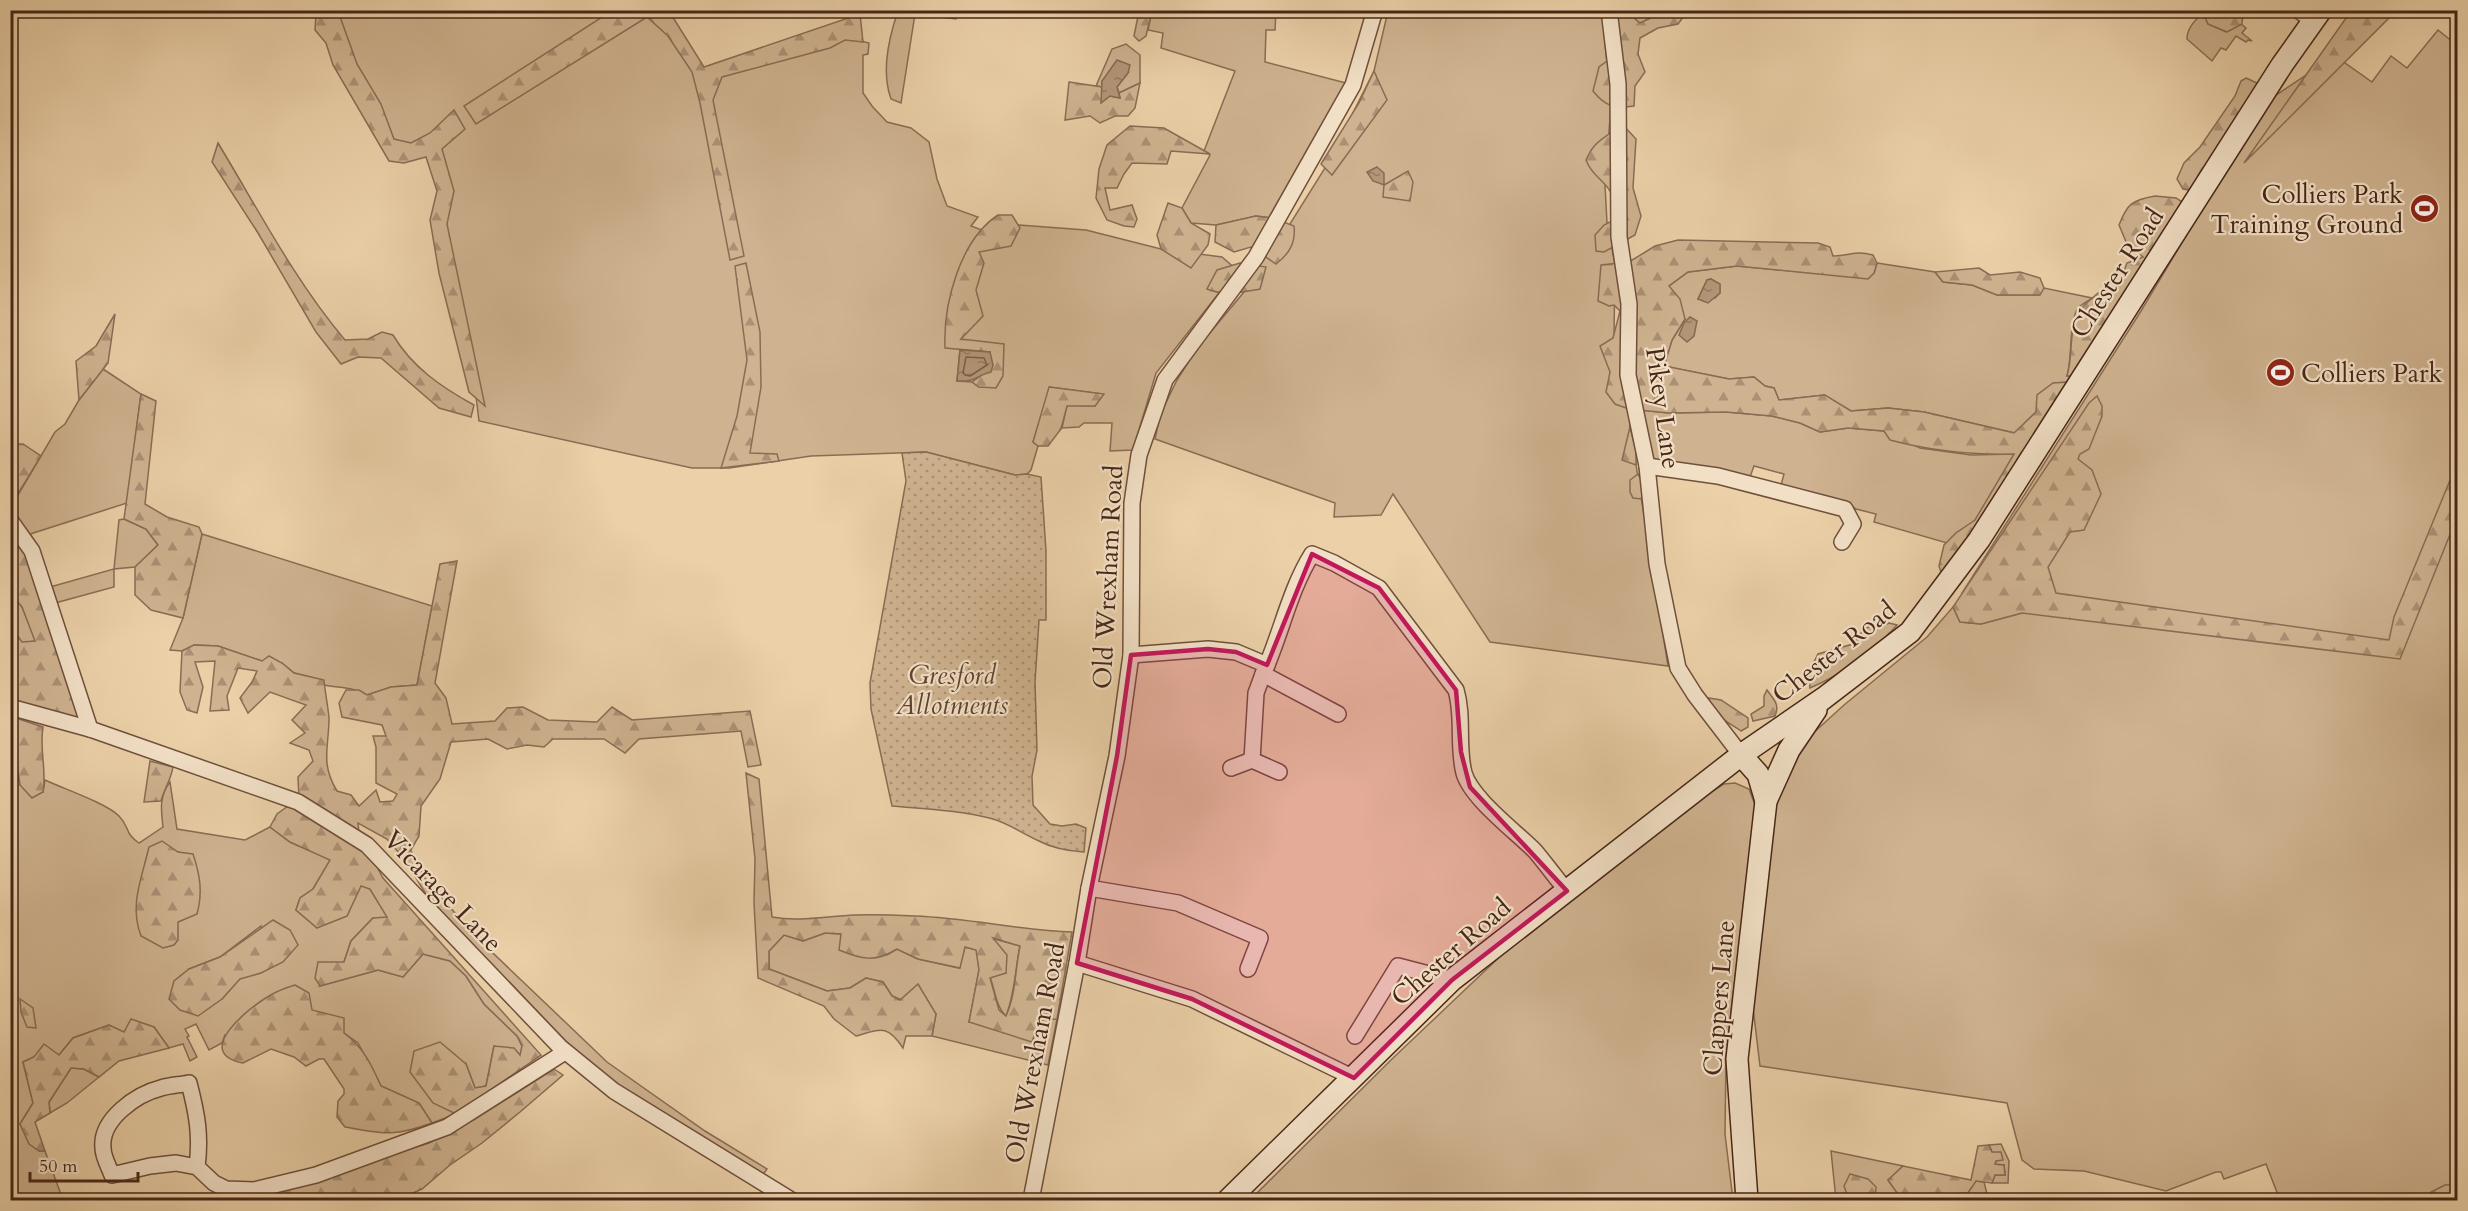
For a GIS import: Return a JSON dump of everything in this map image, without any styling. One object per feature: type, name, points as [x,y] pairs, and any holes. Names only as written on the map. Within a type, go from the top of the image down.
[{"type":"main road","name":"Chester Road","points":[[1228,1200],[1452,980],[1741,755],[1824,698],[1910,632],[1979,540],[2282,65],[2311,14]]},
{"type":"main road","name":"Clappers Lane","points":[[1747,1200],[1737,1059],[1766,801],[1789,750],[1824,698]]},
{"type":"main road","name":"Clappers Lane","points":[[1741,755],[1758,774],[1766,801]]},
{"type":"street","name":"Old Wrexham Road","points":[[1031,1200],[1077,963],[1089,888],[1117,756],[1131,656],[1132,503],[1139,455],[1165,380],[1256,257],[1353,85],[1375,10]]},
{"type":"street","name":"Pikey Lane","points":[[1609,10],[1618,84],[1619,237],[1629,304],[1628,375],[1647,466],[1657,564],[1678,668],[1695,695],[1741,755]]},
{"type":"street","points":[[1647,466],[1718,476],[1845,509],[1853,524],[1842,542]]},
{"type":"street","points":[[10,520],[32,551],[90,729]]},
{"type":"street","points":[[1252,760],[1256,693],[1278,640],[1298,579],[1312,554],[1334,563],[1379,588],[1396,608],[1456,690],[1460,703],[1461,752],[1470,787],[1536,853],[1566,891]]},
{"type":"street","points":[[1131,656],[1208,649],[1236,652],[1338,714]]},
{"type":"street","name":"Vicarage Lane","points":[[10,707],[90,729],[298,802],[367,845],[565,1052],[614,1091],[791,1200]]},
{"type":"street","points":[[1231,768],[1252,760],[1279,772]]},
{"type":"street","points":[[1089,888],[1178,903],[1260,938],[1248,969]]},
{"type":"street","points":[[1077,963],[1192,999],[1354,1078]]},
{"type":"street","points":[[1355,1036],[1398,966],[1452,980]]},
{"type":"street","points":[[197,1167],[200,1142],[199,1122],[189,1083],[161,1088],[138,1097],[118,1114],[106,1131],[103,1148],[112,1175],[176,1163],[197,1167],[214,1183],[226,1189],[254,1190],[316,1175],[447,1127],[565,1052]]},
{"type":"highlighted area","points":[[1312,554],[1379,588],[1456,690],[1461,752],[1470,787],[1567,891],[1452,980],[1354,1078],[1192,999],[1077,963],[1117,756],[1131,655],[1208,649],[1236,652],[1267,665]]},
{"type":"green space","points":[[613,10],[669,11],[704,67],[860,14],[863,42],[845,40],[830,48],[722,77],[713,100],[744,256],[730,260],[692,72],[668,36],[647,17],[476,124],[464,106]]},
{"type":"green space","points":[[322,11],[658,11],[700,76],[855,23],[857,40],[869,43],[868,54],[863,55],[863,93],[887,122],[911,128],[929,142],[937,179],[947,206],[978,217],[971,226],[987,232],[1019,225],[1086,230],[1161,249],[1222,257],[1237,270],[1156,373],[1133,450],[1110,451],[1112,423],[1084,423],[1079,427],[1062,428],[1067,405],[1095,406],[1103,394],[1050,387],[1033,442],[1038,446],[1031,470],[1027,474],[1015,475],[926,452],[811,456],[729,468],[692,468],[479,421],[475,388],[439,220],[446,191],[429,144],[398,152]],"holes":[[[998,348],[993,385],[979,387],[972,382],[957,381],[960,350]]]},
{"type":"green space","points":[[338,11],[357,64],[381,104],[394,139],[411,143],[430,133],[454,110],[465,129],[442,149],[454,191],[447,224],[485,406],[469,392],[439,273],[430,220],[437,191],[426,157],[404,163],[389,161],[333,65],[326,43],[315,30],[316,15]]},
{"type":"green space","points":[[898,11],[958,11],[956,19],[915,14],[901,103],[891,99],[886,66],[889,43]]},
{"type":"green space","points":[[1139,11],[1152,11],[1146,36],[1139,41],[1134,36]]},
{"type":"green space","points":[[1152,11],[1276,11],[1275,30],[1266,30],[1265,62],[1346,83],[1271,218],[1256,216],[1216,225],[1191,223],[1182,208],[1210,155],[1204,151],[1235,71],[1161,48],[1163,33],[1148,30]]},
{"type":"green space","points":[[1388,11],[1602,11],[1611,105],[1605,185],[1607,223],[1615,264],[1614,338],[1629,409],[1668,666],[1490,642],[1393,494],[1381,515],[1334,517],[1335,503],[1155,439],[1160,415],[1177,380],[1198,347],[1244,292],[1263,255],[1290,224],[1325,168],[1374,71]]},
{"type":"green space","points":[[1610,11],[1635,11],[1635,19],[1640,23],[1662,11],[1682,11],[1684,16],[1678,24],[1658,28],[1640,38],[1638,54],[1645,72],[1635,86],[1634,106],[1610,105],[1593,91],[1599,67],[1615,55]]},
{"type":"green space","points":[[1635,11],[1662,11],[1640,23],[1635,19]]},
{"type":"green space","points":[[2202,11],[2243,11],[2242,24],[2227,32],[2208,24]]},
{"type":"green space","points":[[2351,11],[2396,11],[2244,163]]},
{"type":"green space","points":[[2203,12],[2208,24],[2226,32],[2241,24],[2246,28],[2242,33],[2252,41],[2246,42],[2236,36],[2226,50],[2221,48],[2212,61],[2187,39],[2190,27]]},
{"type":"green space","points":[[2438,30],[2458,46],[2457,1200],[2280,1200],[2266,1164],[2224,1179],[2221,1172],[2216,1172],[2166,1191],[2084,1171],[2034,1169],[2022,1160],[2007,1103],[1760,1066],[1752,999],[1774,808],[1799,746],[1844,705],[1927,637],[1953,607],[1960,622],[1981,624],[2022,613],[1962,593],[2141,311],[2267,101],[2335,56],[2372,82],[2391,56],[2407,68]]},
{"type":"green space","points":[[1126,44],[1140,55],[1140,83],[1119,93],[1117,87],[1128,73],[1102,81],[1102,87],[1096,86],[1112,49]]},
{"type":"green space","points":[[1374,71],[1387,100],[1332,175],[1321,164],[1359,103]]},
{"type":"green space","points":[[2246,78],[2257,83],[2258,91],[2194,191],[2183,189],[2177,179],[2184,163],[2200,147],[2235,96],[2241,81]]},
{"type":"green space","points":[[1069,82],[1102,87],[1102,102],[1110,96],[1120,98],[1119,93],[1140,83],[1135,108],[1128,116],[1115,116],[1100,123],[1090,116],[1065,120]]},
{"type":"green space","points":[[1623,125],[1636,139],[1633,188],[1641,216],[1635,235],[1604,252],[1596,251],[1595,235],[1604,225],[1614,220],[1614,204],[1609,190],[1592,171],[1586,160],[1596,144]]},
{"type":"green space","points":[[1130,126],[1164,128],[1210,154],[1171,151],[1167,164],[1132,163],[1117,188],[1105,188],[1110,210],[1132,205],[1137,219],[1134,227],[1107,220],[1096,198],[1099,169],[1107,145]]},
{"type":"green space","points":[[218,143],[293,269],[345,340],[368,339],[382,332],[393,335],[409,357],[428,375],[474,405],[471,417],[439,408],[381,358],[358,357],[341,364],[316,332],[258,233],[212,162]]},
{"type":"green space","points":[[1408,171],[1413,182],[1410,201],[1383,197],[1384,185]]},
{"type":"green space","points":[[2155,196],[2176,198],[2185,204],[2072,376],[2067,376],[2074,325],[2081,308],[2101,291],[2118,287],[2127,263],[2143,257],[2127,244],[2119,225],[2122,218],[2131,204]]},
{"type":"green space","points":[[1168,203],[1182,208],[1191,223],[1210,234],[1208,245],[1191,268],[1161,249],[1157,235]]},
{"type":"green space","points":[[998,215],[1012,215],[1020,228],[1011,246],[979,252],[984,263],[976,290],[983,316],[961,339],[1004,344],[1003,376],[996,388],[979,387],[972,382],[983,374],[990,352],[945,348],[947,312],[956,274],[964,256],[973,240]]},
{"type":"green space","points":[[1256,216],[1273,218],[1294,226],[1291,248],[1276,264],[1251,247],[1234,252],[1215,242],[1216,225]]},
{"type":"green space","points":[[1678,240],[1818,243],[1830,247],[1833,256],[1867,254],[1873,255],[1877,263],[1874,273],[1868,279],[1737,266],[1688,272],[1669,286],[1680,299],[1685,319],[1672,340],[1664,366],[1729,379],[1754,377],[1765,386],[1774,388],[1779,400],[1825,395],[1851,411],[1888,408],[1924,412],[2014,433],[2036,412],[2037,395],[2053,383],[2069,382],[2026,457],[1942,575],[1939,566],[1944,545],[1956,533],[1975,520],[2014,454],[1936,450],[1890,440],[1884,431],[1848,428],[1820,432],[1800,423],[1772,416],[1726,412],[1669,413],[1629,409],[1615,404],[1606,392],[1610,372],[1600,346],[1613,338],[1620,311],[1614,305],[1609,306],[1598,301],[1601,265],[1629,262],[1655,246]]},
{"type":"green space","points":[[746,263],[760,332],[761,387],[750,453],[777,454],[779,461],[721,468],[737,416],[747,360],[735,266]]},
{"type":"green space","points":[[1240,263],[1266,267],[1260,289],[1226,293],[1207,289],[1217,270]]},
{"type":"green space","points":[[1877,263],[1935,272],[1943,282],[1972,285],[1997,295],[2039,295],[2044,288],[2092,298],[2079,307],[2073,321],[2067,376],[2072,376],[2069,382],[2053,383],[2036,412],[2015,433],[1924,412],[1888,408],[1851,411],[1824,395],[1779,400],[1774,388],[1765,386],[1754,377],[1729,379],[1664,366],[1672,340],[1685,319],[1669,286],[1688,272],[1737,266],[1868,278],[1874,273]],"holes":[[[1711,279],[1720,285],[1720,293],[1715,298],[1698,299],[1707,280]]]},
{"type":"green space","points":[[1979,268],[1990,275],[2020,272],[2040,278],[2044,288],[2040,295],[1997,295],[1972,285],[1943,282],[1935,272]]},
{"type":"green space","points":[[115,314],[108,363],[79,400],[76,361],[96,346]]},
{"type":"green space","points":[[103,369],[141,394],[127,503],[27,535],[11,508],[10,499],[14,502],[55,432],[65,424],[79,400]]},
{"type":"green space","points":[[1049,387],[1104,394],[1095,406],[1067,406],[1061,429],[1048,446],[1038,446],[1033,442]]},
{"type":"green space","points":[[141,394],[156,401],[145,504],[167,517],[199,527],[202,534],[183,618],[151,610],[135,595],[135,567],[158,545],[146,529],[124,519]]},
{"type":"green space","points":[[2097,396],[2102,406],[2102,416],[2089,449],[2080,454],[2078,459],[2092,470],[2101,494],[2084,530],[2070,532],[2048,567],[2056,593],[2389,640],[2394,617],[2457,463],[2457,517],[2400,659],[2022,613],[1981,624],[1960,622],[1953,607],[2089,403]]},
{"type":"green space","points":[[1641,410],[1669,413],[1726,412],[1772,416],[1800,423],[1820,432],[1848,428],[1884,431],[1920,448],[1971,455],[2015,454],[1975,521],[1956,533],[1947,543],[1874,522],[1876,514],[1781,485],[1784,474],[1754,466],[1750,477],[1658,462],[1649,457]]},
{"type":"green space","points":[[1630,427],[1636,451],[1636,465],[1622,460]]},
{"type":"green space","points":[[10,444],[23,444],[41,456],[13,502],[10,499]]},
{"type":"green space","name":"Gresford Allotments","points":[[926,452],[1015,475],[1027,474],[1041,477],[1046,551],[1046,620],[1039,620],[1035,682],[1037,750],[1032,776],[1033,805],[1050,824],[1062,826],[1076,824],[1086,828],[1084,852],[1049,846],[1005,824],[981,816],[892,806],[871,709],[870,683],[906,481],[902,453]]},
{"type":"green space","points":[[1638,474],[1644,485],[1642,499],[1633,498],[1630,492],[1630,480]]},
{"type":"green space","points":[[124,519],[146,529],[158,545],[135,567],[114,569],[119,520]]},
{"type":"green space","points":[[11,525],[28,553],[84,721],[11,700],[10,626],[22,642],[35,641],[22,607],[11,594]]},
{"type":"green space","points":[[202,534],[432,606],[417,685],[391,687],[367,695],[352,689],[324,685],[323,680],[294,673],[282,663],[262,661],[218,646],[194,645],[182,651],[170,650],[183,618]]},
{"type":"green space","points":[[457,561],[435,683],[446,698],[452,724],[495,721],[507,708],[523,707],[548,720],[597,722],[612,707],[632,720],[750,711],[761,765],[748,767],[741,731],[639,739],[625,753],[604,739],[553,739],[544,747],[527,745],[507,749],[488,739],[451,742],[440,779],[421,806],[419,836],[405,860],[387,839],[358,823],[359,833],[383,878],[541,1055],[456,1114],[433,1103],[410,1072],[414,1051],[440,1042],[466,1064],[475,1088],[486,1086],[494,1046],[514,1048],[520,1055],[522,1046],[517,1036],[484,1004],[466,976],[450,961],[423,954],[403,977],[378,970],[320,986],[315,978],[318,962],[344,962],[351,941],[373,918],[387,917],[370,889],[361,886],[347,916],[317,928],[296,910],[300,898],[313,889],[330,860],[290,842],[270,827],[277,814],[299,798],[298,777],[313,761],[309,750],[290,743],[305,733],[292,720],[306,705],[270,692],[248,713],[240,698],[257,671],[238,668],[227,696],[229,710],[210,711],[215,661],[195,662],[203,687],[197,713],[187,710],[180,692],[182,651],[194,645],[218,646],[262,661],[269,656],[294,673],[324,680],[329,718],[327,763],[337,791],[351,795],[359,806],[376,790],[380,802],[393,801],[397,794],[376,783],[376,747],[373,736],[386,736],[382,725],[342,717],[339,703],[346,690],[359,690],[367,695],[391,687],[417,685],[440,564]]},
{"type":"green space","points":[[114,569],[114,587],[55,603],[50,587]]},
{"type":"green space","points":[[11,594],[22,607],[36,641],[22,643],[11,626]]},
{"type":"green space","points":[[1889,623],[1897,625],[1868,653],[1822,683],[1810,688],[1808,674],[1818,654],[1853,644],[1864,629],[1875,624],[1883,626]]},
{"type":"green space","points":[[1767,690],[1777,705],[1775,716],[1753,721],[1751,714],[1764,706],[1764,696]]},
{"type":"green space","points":[[1709,698],[1721,700],[1748,718],[1748,727],[1741,731],[1721,718],[1713,709]]},
{"type":"green space","points":[[10,716],[43,727],[43,792],[32,798],[20,785]]},
{"type":"green space","points":[[10,727],[20,785],[43,792],[45,780],[95,801],[119,816],[131,836],[139,843],[163,827],[162,798],[170,782],[177,829],[245,840],[270,827],[290,842],[331,859],[313,889],[300,898],[296,910],[317,928],[347,916],[361,885],[370,889],[388,918],[373,918],[351,941],[344,962],[320,986],[378,970],[403,977],[423,954],[450,961],[466,976],[484,1004],[517,1036],[522,1046],[521,1056],[494,1046],[486,1086],[475,1088],[466,1064],[456,1114],[432,1123],[419,1103],[381,1086],[358,1043],[344,1033],[225,1035],[222,1043],[209,1050],[196,1024],[185,1029],[197,1057],[190,1061],[183,1044],[169,1048],[154,1027],[124,1033],[109,1025],[73,1038],[59,1055],[34,1057],[23,1062],[33,1103],[20,1124],[39,1151],[45,1151],[63,1200],[11,1200]],"holes":[[[149,848],[178,852],[197,913],[178,922],[145,864]],[[261,926],[261,973],[240,978],[222,999],[189,969],[220,957]]]},
{"type":"green space","points":[[150,761],[173,767],[161,801],[144,802]]},
{"type":"green space","points":[[746,773],[759,779],[772,917],[792,919],[862,915],[915,916],[1072,932],[1057,1019],[1040,1020],[1032,1042],[969,1022],[979,970],[976,950],[965,947],[960,968],[918,959],[897,949],[875,958],[854,956],[839,950],[841,934],[825,933],[803,941],[784,935],[769,951],[769,969],[827,991],[850,988],[866,978],[883,982],[892,996],[900,1000],[918,984],[936,1014],[932,1036],[906,1036],[903,1048],[892,1035],[883,1030],[856,1036],[834,1019],[824,1006],[758,978],[754,903],[755,859]],"holes":[[[993,938],[1020,946],[1014,991],[1006,1016],[999,1010],[990,978],[1006,973],[1007,955]]]},
{"type":"green space","points":[[1735,783],[1749,789],[1755,805],[1726,1057],[1725,1134],[1733,1200],[1250,1200],[1392,1059],[1509,948],[1703,797],[1724,784]]},
{"type":"green space","points":[[162,841],[178,852],[193,854],[199,876],[200,891],[197,914],[178,922],[178,940],[174,945],[163,948],[141,936],[136,913],[136,902],[149,847]]},
{"type":"green space","points":[[410,849],[425,878],[473,934],[607,1062],[705,1131],[767,1169],[762,1176],[616,1086],[582,1058],[427,896],[405,860]]},
{"type":"green space","points":[[273,920],[290,930],[298,945],[283,962],[261,973],[240,979],[222,999],[198,1016],[180,1010],[169,999],[174,981],[189,969],[220,957]]},
{"type":"green space","points":[[825,933],[842,934],[887,955],[897,949],[918,959],[959,968],[965,947],[977,950],[979,970],[969,1022],[1057,1019],[1048,1065],[932,1036],[936,1014],[892,996],[883,982],[866,978],[850,988],[827,991],[769,969],[769,951],[784,935],[803,941]]},
{"type":"green space","points":[[991,938],[1020,946],[1006,1016],[998,1003],[990,977],[1006,973]]},
{"type":"green space","points":[[295,985],[309,993],[312,1010],[344,1018],[344,1033],[362,1051],[381,1086],[419,1103],[432,1123],[408,1131],[389,1133],[345,1127],[337,1117],[338,1101],[344,1094],[344,1089],[324,1059],[319,1059],[306,1066],[294,1057],[271,1049],[243,1063],[228,1058],[222,1050],[223,1040],[239,1019],[269,996]]},
{"type":"green space","points":[[20,999],[33,1008],[36,1028],[27,1027],[21,1012]]},
{"type":"green space","points":[[131,1019],[154,1027],[169,1048],[119,1061],[99,1077],[84,1069],[71,1068],[49,1102],[50,1113],[35,1122],[45,1151],[39,1151],[29,1144],[20,1124],[33,1103],[23,1062],[34,1057],[44,1044],[59,1055],[73,1038],[109,1025],[124,1032]]},
{"type":"green space","points":[[71,1068],[84,1069],[99,1077],[67,1103],[50,1113],[49,1102]]},
{"type":"green space","points":[[554,1069],[563,1075],[482,1143],[450,1165],[422,1189],[397,1200],[271,1200],[269,1191],[429,1143],[475,1119]]},
{"type":"green space","points":[[2001,1144],[2009,1161],[2008,1183],[1992,1183],[1995,1175],[2005,1175],[2004,1165],[1995,1165],[1996,1161],[1989,1145]]},
{"type":"green space","points":[[1989,1145],[1992,1152],[2001,1152],[2003,1160],[1996,1161],[1995,1164],[2004,1165],[2005,1175],[1995,1175],[1992,1183],[1976,1181],[1968,1193],[1952,1194],[1952,1200],[1895,1200],[1898,1194],[1888,1180],[1903,1166],[1971,1180],[1978,1146]]},
{"type":"green space","points":[[1831,1151],[1903,1166],[1888,1180],[1898,1194],[1895,1200],[1848,1197],[1852,1200],[1836,1200]]},
{"type":"green space","points":[[1850,1174],[1868,1179],[1876,1187],[1875,1200],[1852,1200],[1848,1197],[1844,1186]]},
{"type":"green space","points":[[1976,1181],[1984,1182],[1988,1198],[1952,1200],[1952,1194]]},
{"type":"green space","points":[[2457,1184],[2457,1200],[2429,1200],[2431,1192],[2445,1185]]},
{"type":"water","points":[[1117,60],[1130,65],[1128,73],[1117,87],[1120,98],[1110,96],[1101,103],[1102,81]]},
{"type":"water","points":[[1377,167],[1384,173],[1384,185],[1373,181],[1367,172]]},
{"type":"water","points":[[1711,279],[1720,284],[1720,293],[1708,303],[1698,299],[1707,280]]},
{"type":"water","points":[[1690,317],[1697,321],[1694,336],[1687,342],[1679,335],[1684,323]]},
{"type":"water","points":[[960,350],[990,352],[993,365],[991,372],[973,380],[957,381]]},
{"type":"place","name":"Colliers Park Training Ground","points":[[2424,209]]},
{"type":"place","name":"Colliers Park","points":[[2280,373]]}]
